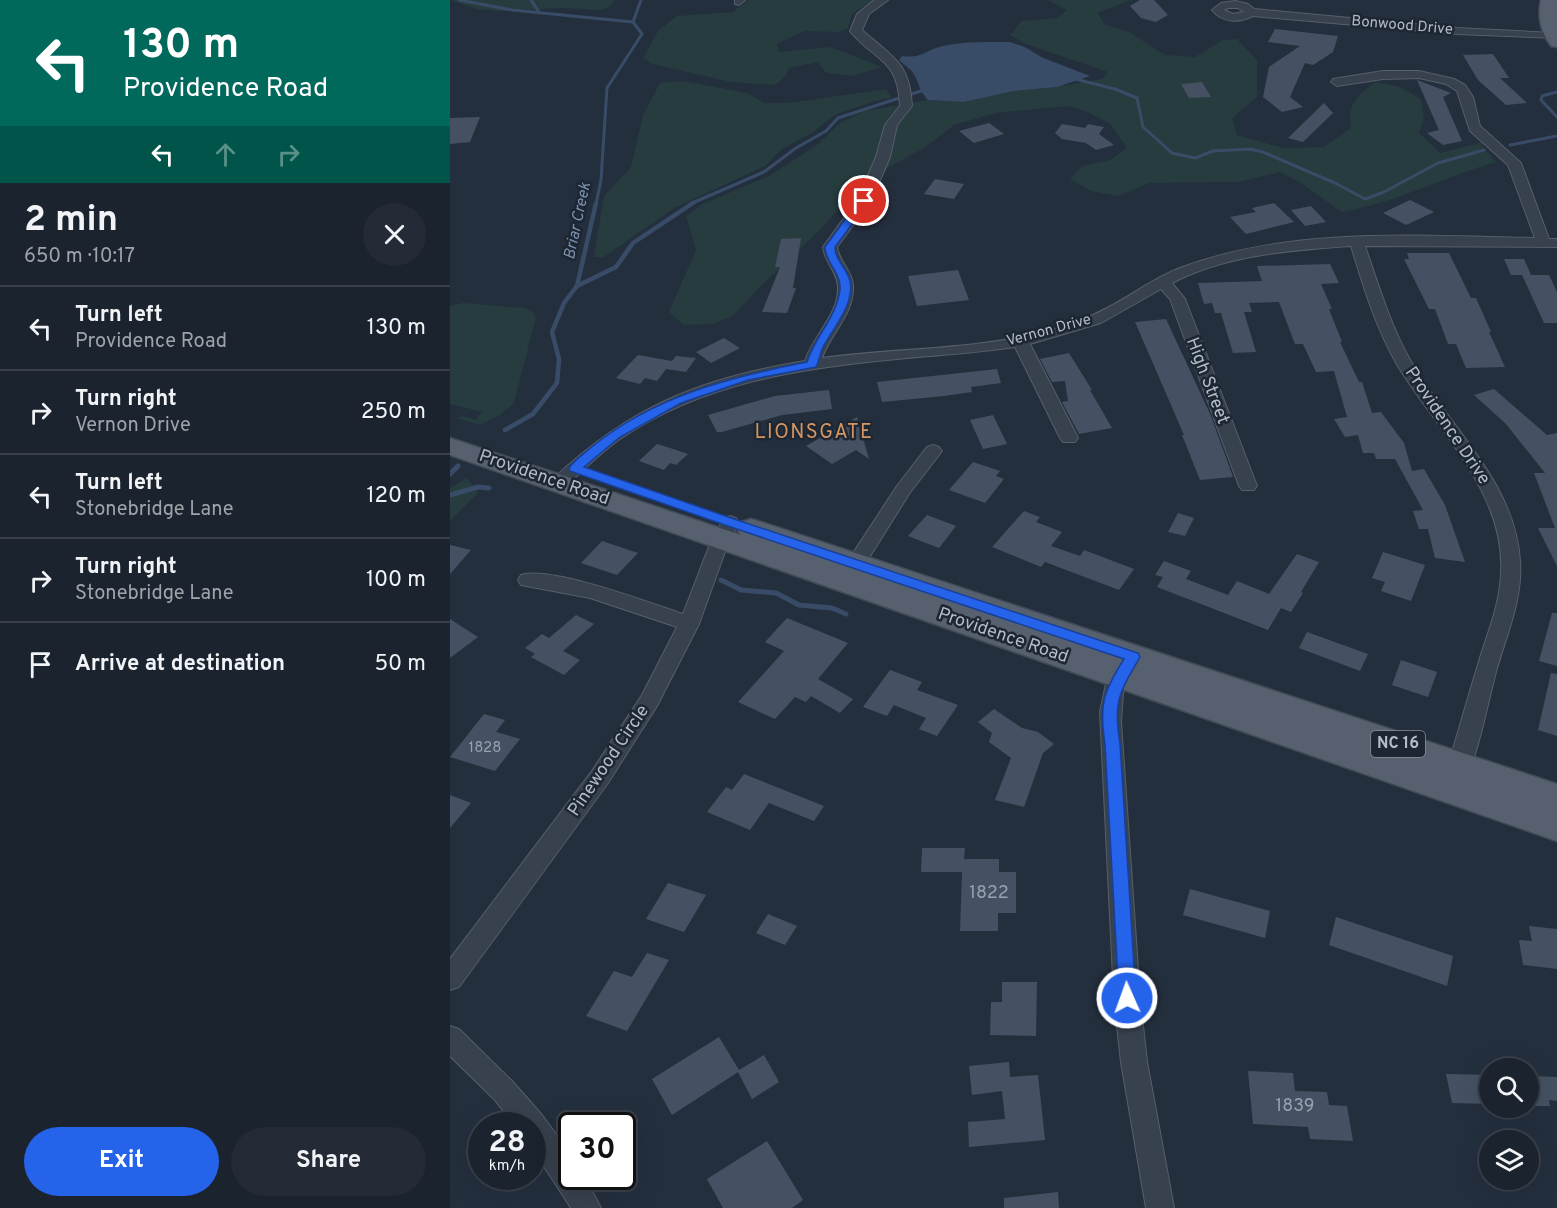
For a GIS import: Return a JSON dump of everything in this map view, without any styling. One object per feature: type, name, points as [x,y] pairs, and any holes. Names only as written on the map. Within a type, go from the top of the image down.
[{"type":"main road","points":[[1550,0],[1547,13],[1555,39]]},
{"type":"main road","name":"Providence Road","points":[[450,427],[567,475],[725,531],[1456,777],[1557,798]]},
{"type":"main road","name":"Providence Road","points":[[450,446],[567,475]]},
{"type":"main road","name":"Providence Road","points":[[725,531],[855,564],[1126,666]]},
{"type":"main road","name":"Providence Road","points":[[1456,777],[1557,826]]},
{"type":"street","points":[[812,365],[817,350],[834,322],[846,290],[844,278],[830,255],[830,247],[864,201],[883,157],[891,125],[906,98],[904,78],[899,70],[856,31],[856,24],[860,18],[873,4],[883,0]]},
{"type":"street","name":"Bonwood Drive","points":[[1251,12],[1555,39]]},
{"type":"street","points":[[1337,82],[1367,77],[1415,75],[1443,79],[1462,89],[1466,94],[1470,120],[1474,128],[1514,163],[1551,243]]},
{"type":"street","name":"Vernon Drive","points":[[567,475],[616,434],[677,401],[746,378],[812,365],[1020,341],[1077,327],[1095,320],[1161,282],[1189,270],[1254,254],[1320,243],[1356,241],[1551,243]]},
{"type":"street","name":"Providence Drive","points":[[1356,241],[1374,296],[1402,359],[1429,403],[1481,472],[1507,531],[1511,575],[1505,607],[1456,777]]},
{"type":"street","name":"High Street","points":[[1161,282],[1172,288],[1178,296],[1185,323],[1248,486]]},
{"type":"street","points":[[1020,341],[1069,438]]},
{"type":"street","points":[[855,564],[903,490],[933,451]]},
{"type":"street","name":"Pinewood Circle","points":[[450,979],[600,777],[650,700],[689,624],[725,531]]},
{"type":"street","points":[[528,580],[555,582],[608,596],[689,624]]},
{"type":"street","points":[[1126,666],[1112,697],[1108,715],[1112,744],[1127,998],[1134,1062],[1160,1208]]},
{"type":"street","points":[[450,1038],[503,1090],[521,1112]]},
{"type":"street","points":[[546,1144],[587,1208]]},
{"type":"green space","points":[[451,0],[615,0],[609,7],[599,10],[561,8],[499,11],[476,9]]},
{"type":"green space","points":[[748,0],[872,0],[852,14],[848,28],[838,32],[804,31],[777,44],[779,52],[830,47],[882,67],[853,76],[826,73],[818,62],[789,68],[786,76],[775,85],[731,82],[652,64],[643,58],[658,31],[677,16],[733,12]]},
{"type":"green space","points":[[1048,0],[1130,0],[1098,13],[1104,24],[1129,32],[1165,55],[1195,57],[1223,40],[1237,39],[1257,60],[1257,97],[1232,118],[1237,135],[1283,148],[1324,147],[1351,128],[1352,106],[1364,91],[1376,82],[1400,87],[1421,99],[1424,119],[1419,133],[1440,153],[1480,143],[1496,162],[1400,196],[1342,212],[1301,183],[1280,172],[1238,182],[1149,183],[1119,196],[1091,191],[1070,179],[1082,166],[1110,160],[1127,148],[1110,124],[1088,112],[1068,106],[996,113],[954,125],[924,148],[860,183],[822,228],[733,316],[713,324],[684,325],[669,312],[696,250],[686,216],[703,204],[769,176],[817,145],[840,123],[865,111],[928,100],[964,102],[1014,91],[1057,87],[1102,79],[1108,72],[1026,44],[1010,35],[1022,21],[1057,18],[1067,10]]},
{"type":"green space","points":[[683,81],[747,93],[764,103],[788,103],[886,89],[892,98],[875,101],[834,115],[812,133],[782,149],[765,166],[674,208],[604,257],[594,257],[604,196],[631,167],[643,115],[660,83]]},
{"type":"green space","points":[[463,303],[525,308],[532,311],[536,317],[514,403],[499,416],[479,425],[458,418],[462,416],[475,420],[483,412],[450,404],[450,306]]},
{"type":"green space","points":[[467,478],[478,493],[450,521],[450,488]]},
{"type":"water","points":[[1010,42],[1090,76],[1057,87],[1014,91],[964,102],[928,100],[913,73],[899,60],[902,56],[919,55],[951,44]]},
{"type":"building","points":[[1140,0],[1154,0],[1168,15],[1156,22],[1141,18],[1130,6]]},
{"type":"building","points":[[1275,29],[1338,36],[1333,52],[1313,65],[1305,63],[1290,97],[1303,107],[1282,112],[1263,97],[1269,67],[1300,46],[1268,42]]},
{"type":"building","points":[[1493,54],[1509,78],[1500,78],[1527,103],[1506,105],[1478,80],[1463,55]]},
{"type":"building","points":[[1417,80],[1451,93],[1443,97],[1462,141],[1443,145],[1427,133],[1439,130]]},
{"type":"building","points":[[1202,82],[1211,97],[1189,98],[1181,84]]},
{"type":"building","points":[[1324,103],[1333,113],[1303,142],[1288,138]]},
{"type":"building","points":[[480,117],[470,142],[450,144],[450,118]]},
{"type":"building","points":[[989,123],[1004,134],[974,143],[959,131]]},
{"type":"building","points":[[1062,124],[1085,128],[1088,124],[1104,127],[1099,134],[1114,145],[1096,150],[1086,143],[1062,139],[1055,133]]},
{"type":"building","points":[[935,179],[964,184],[954,199],[924,194]]},
{"type":"building","points":[[1410,200],[1434,212],[1406,225],[1383,213]]},
{"type":"building","points":[[1274,203],[1294,222],[1246,234],[1230,217],[1256,212],[1252,208]]},
{"type":"building","points":[[1311,206],[1326,222],[1305,226],[1291,210]]},
{"type":"building","points":[[801,238],[793,288],[796,288],[787,313],[762,312],[780,267],[775,267],[781,239]]},
{"type":"building","points":[[1407,253],[1449,253],[1471,298],[1476,298],[1505,367],[1466,368],[1456,344],[1448,344],[1435,309],[1429,309],[1404,259],[1409,259]]},
{"type":"building","points":[[1504,259],[1524,259],[1531,275],[1511,275]]},
{"type":"building","points":[[1330,264],[1339,283],[1321,284],[1332,309],[1329,309],[1342,342],[1340,342],[1359,382],[1362,382],[1372,413],[1381,412],[1404,443],[1412,471],[1424,469],[1445,505],[1465,562],[1435,558],[1428,529],[1419,529],[1413,511],[1423,510],[1395,459],[1376,459],[1374,453],[1363,453],[1358,435],[1345,437],[1334,419],[1347,417],[1334,371],[1316,372],[1303,344],[1295,344],[1279,302],[1249,303],[1252,312],[1244,312],[1256,352],[1233,353],[1221,313],[1215,313],[1212,303],[1204,304],[1198,283],[1262,281],[1257,266]]},
{"type":"building","points":[[958,270],[969,300],[917,306],[908,276]]},
{"type":"building","points":[[1522,275],[1549,275],[1557,292],[1557,323],[1544,323]]},
{"type":"building","points":[[1166,319],[1211,416],[1233,477],[1200,480],[1182,435],[1184,435],[1135,322]]},
{"type":"building","points":[[724,338],[740,348],[711,363],[696,352]]},
{"type":"building","points":[[1069,353],[1112,428],[1079,434],[1062,402],[1068,401],[1065,381],[1052,382],[1040,359]]},
{"type":"building","points":[[638,355],[672,361],[676,356],[696,358],[686,372],[666,369],[657,381],[645,378],[640,384],[616,378]]},
{"type":"building","points":[[997,369],[1001,383],[971,387],[972,392],[944,396],[882,402],[877,382]]},
{"type":"building","points":[[1494,389],[1547,435],[1557,433],[1557,566],[1538,528],[1555,528],[1534,473],[1545,473],[1506,424],[1474,395]]},
{"type":"building","points":[[829,390],[832,409],[782,415],[722,432],[717,432],[708,415],[775,396]]},
{"type":"building","points":[[993,415],[1007,444],[983,449],[970,420]]},
{"type":"building","points":[[857,417],[869,459],[856,450],[832,464],[806,446]]},
{"type":"building","points":[[657,444],[688,454],[676,465],[670,463],[664,470],[639,461]]},
{"type":"building","points":[[973,462],[1000,471],[996,476],[1004,479],[985,503],[949,490]]},
{"type":"building","points":[[1024,511],[1040,517],[1036,522],[1062,532],[1051,546],[1080,556],[1084,550],[1134,569],[1119,590],[1045,562],[1041,567],[992,547]]},
{"type":"building","points":[[1178,513],[1194,518],[1185,536],[1168,532]]},
{"type":"building","points":[[927,515],[956,526],[939,548],[908,536]]},
{"type":"building","points":[[602,541],[638,553],[617,575],[581,563]]},
{"type":"building","points":[[450,545],[471,550],[450,574]]},
{"type":"building","points":[[1383,552],[1425,565],[1411,601],[1381,591],[1385,582],[1372,578]]},
{"type":"building","points":[[1297,554],[1319,562],[1291,612],[1281,608],[1268,630],[1157,587],[1163,577],[1155,575],[1164,561],[1191,571],[1186,579],[1228,595],[1237,581],[1269,594]]},
{"type":"building","points":[[1552,613],[1557,613],[1557,666],[1539,661]]},
{"type":"building","points":[[576,615],[594,624],[563,651],[580,660],[564,675],[531,657],[535,654],[525,648],[542,634],[549,638]]},
{"type":"building","points":[[787,618],[848,643],[818,679],[853,699],[840,713],[811,696],[806,702],[795,697],[775,719],[738,702],[784,651],[765,642]]},
{"type":"building","points":[[450,619],[478,637],[450,658]]},
{"type":"building","points":[[1307,632],[1368,654],[1360,671],[1299,648]]},
{"type":"building","points":[[1401,660],[1437,672],[1428,697],[1392,685]]},
{"type":"building","points":[[890,670],[922,682],[917,690],[958,705],[937,736],[919,729],[926,718],[894,705],[887,716],[863,707]]},
{"type":"building","points":[[1551,673],[1557,674],[1557,736],[1538,730]]},
{"type":"building","points":[[994,709],[1022,728],[1038,732],[1054,744],[1043,753],[1024,807],[995,800],[1011,758],[989,742],[992,733],[978,722]]},
{"type":"building","points":[[484,714],[505,720],[496,732],[520,739],[495,771],[450,757]]},
{"type":"building","points":[[744,774],[824,806],[814,821],[769,803],[750,830],[707,812],[726,787],[732,790]]},
{"type":"building","points":[[450,795],[471,803],[450,828]]},
{"type":"building","points":[[922,848],[965,848],[964,859],[999,859],[999,872],[1016,872],[1016,913],[998,913],[998,931],[960,931],[962,872],[921,872]]},
{"type":"building","points":[[668,883],[706,895],[684,932],[646,919]]},
{"type":"building","points":[[1190,889],[1270,911],[1265,938],[1183,915]]},
{"type":"building","points":[[768,914],[797,926],[785,945],[756,933]]},
{"type":"building","points":[[1336,917],[1453,956],[1447,986],[1329,945]]},
{"type":"building","points":[[1529,926],[1557,929],[1557,969],[1523,965],[1519,940],[1532,941]]},
{"type":"building","points":[[647,953],[669,960],[627,1031],[586,1016],[614,971],[632,977]]},
{"type":"building","points":[[1002,982],[1037,982],[1036,1036],[990,1035],[991,1002],[1002,1002]]},
{"type":"building","points":[[719,1037],[739,1070],[764,1055],[779,1082],[752,1099],[738,1072],[672,1115],[652,1079]]},
{"type":"building","points":[[1009,1062],[1010,1077],[1038,1075],[1045,1140],[969,1147],[968,1122],[1005,1119],[1002,1091],[972,1095],[969,1066]]},
{"type":"building","points":[[1248,1071],[1293,1073],[1295,1091],[1327,1092],[1329,1105],[1347,1106],[1353,1141],[1310,1139],[1308,1127],[1253,1124]]},
{"type":"building","points":[[1446,1074],[1479,1075],[1479,1104],[1452,1103]]},
{"type":"building","points":[[1539,1076],[1557,1077],[1557,1101],[1549,1100],[1550,1106],[1539,1106]]},
{"type":"building","points":[[767,1141],[803,1200],[792,1208],[723,1208],[707,1179]]},
{"type":"building","points":[[1058,1192],[1059,1208],[1004,1208],[1004,1198]]},
{"type":"waterway","points":[[459,0],[512,10],[633,22]]},
{"type":"waterway","points":[[531,0],[539,12]]},
{"type":"waterway","name":"Briar Creek","points":[[633,22],[641,0]]},
{"type":"waterway","name":"Briar Creek","points":[[596,204],[601,180],[607,88],[642,34],[633,22]]},
{"type":"waterway","points":[[1075,79],[1115,89],[1137,98],[1143,127],[1172,153],[1195,158],[1213,151],[1250,149],[1263,152],[1335,183],[1365,199],[1384,192],[1438,163],[1484,150]]},
{"type":"waterway","points":[[690,204],[764,172],[796,148],[826,131],[838,118],[927,89]]},
{"type":"waterway","points":[[1557,92],[1542,96],[1541,100],[1557,117]]},
{"type":"waterway","points":[[1510,145],[1557,136]]},
{"type":"waterway","name":"Briar Creek","points":[[577,286],[596,203]]},
{"type":"waterway","points":[[577,286],[616,267],[633,243],[693,203]]},
{"type":"waterway","name":"Briar Creek","points":[[505,430],[533,414],[557,383],[559,359],[552,332],[564,303],[577,286]]},
{"type":"waterway","name":"Briar Creek","points":[[450,474],[458,466]]},
{"type":"waterway","points":[[450,495],[478,487],[489,488]]},
{"type":"waterway","points":[[721,580],[741,590],[776,593],[799,605],[832,608],[846,614]]},
{"type":"district","name":"LIONSGATE","points":[[814,433]]},
{"type":"route","points":[[864,201],[834,238],[830,247],[830,255],[837,270],[844,278],[846,290],[834,322],[817,350],[812,365],[778,370],[708,388],[677,401],[616,434],[575,468],[1133,657],[1120,675],[1108,708],[1127,998]]}]
